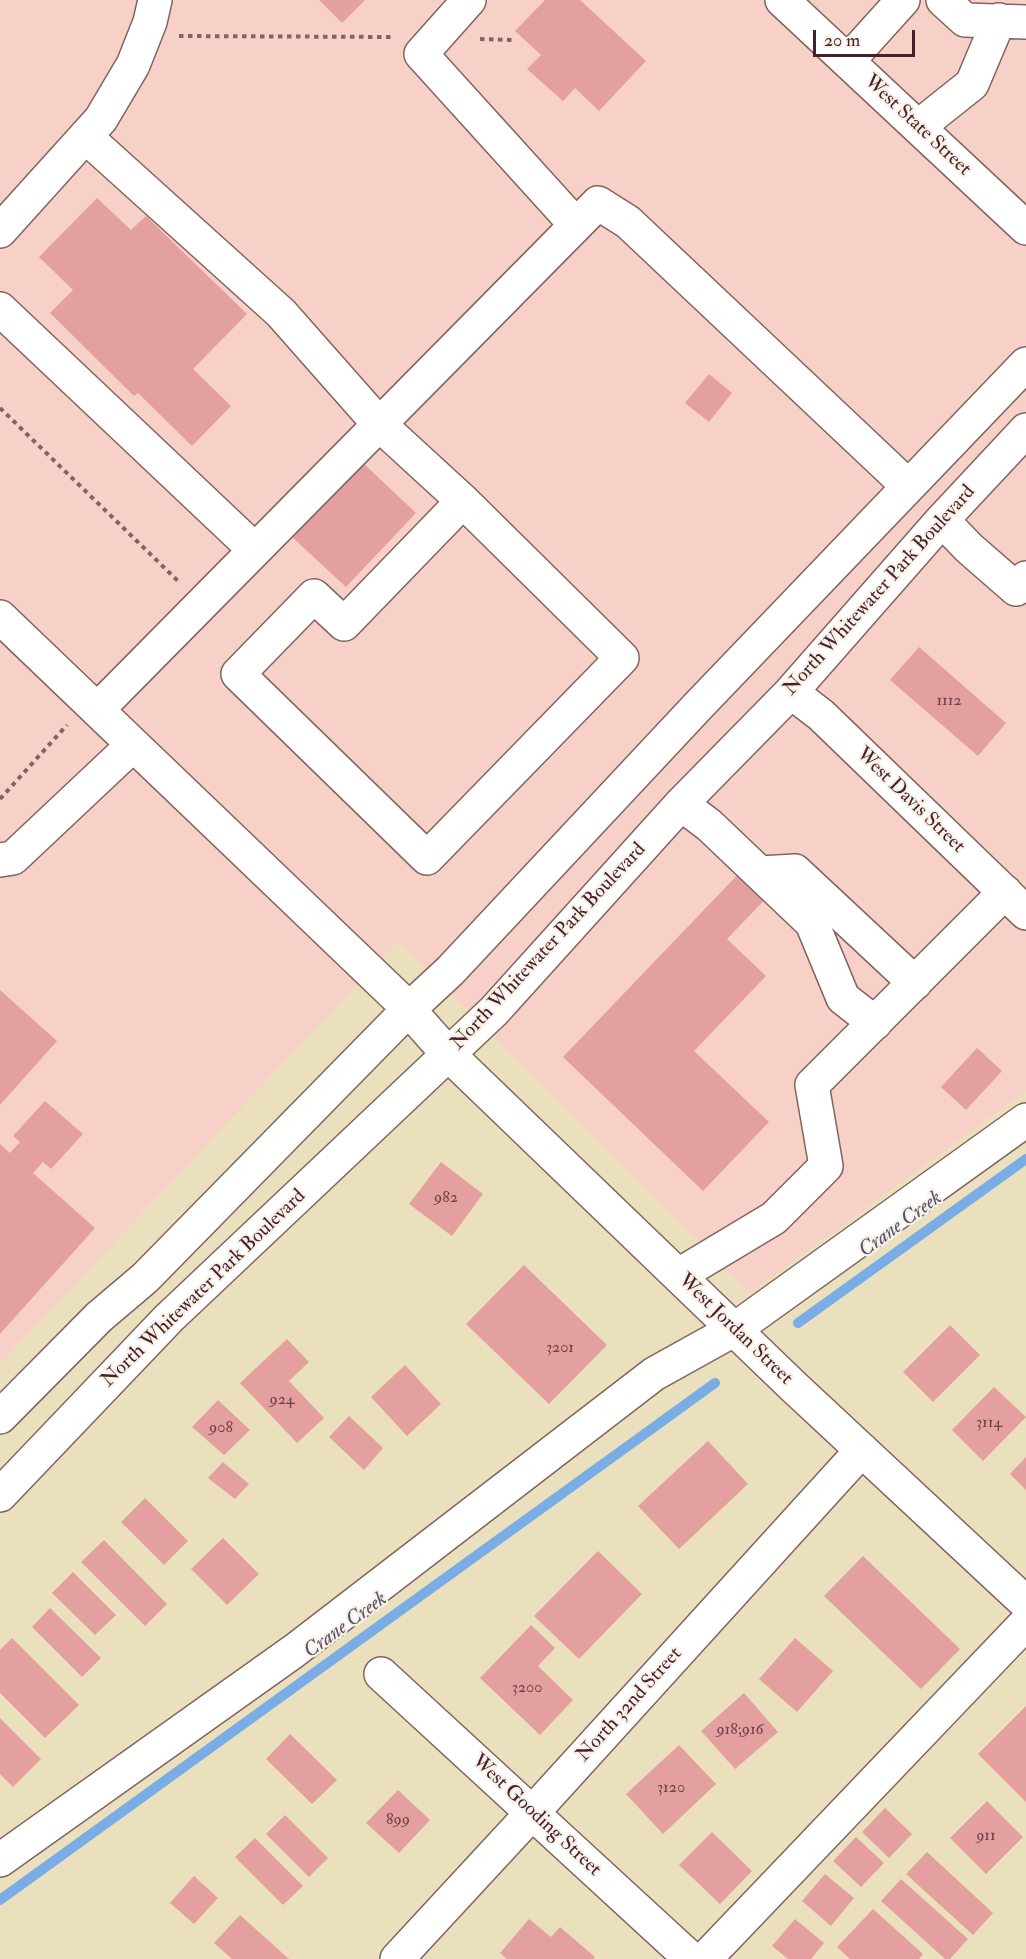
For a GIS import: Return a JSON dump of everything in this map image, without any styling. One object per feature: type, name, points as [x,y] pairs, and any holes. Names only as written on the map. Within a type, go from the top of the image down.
[{"type":"street","points":[[0,231],[101,119],[133,65],[150,22],[155,0]]},
{"type":"street","points":[[469,0],[421,54],[576,225]]},
{"type":"street","name":"West State Street","points":[[782,0],[1026,228]]},
{"type":"street","points":[[848,61],[903,0]]},
{"type":"street","points":[[918,127],[972,84],[1012,21],[957,7]]},
{"type":"street","points":[[86,137],[281,313],[379,424],[463,501],[622,658],[428,858],[238,674],[315,596],[344,624],[463,501]]},
{"type":"street","points":[[97,710],[598,203],[628,222],[908,486]]},
{"type":"street","points":[[0,309],[255,550]]},
{"type":"street","points":[[0,1417],[99,1317],[145,1278],[409,1009],[450,971],[1026,364]]},
{"type":"street","name":"North Whitewater Park Boulevard","points":[[0,1495],[169,1318],[494,1011],[681,804],[791,692],[942,520],[1026,430]]},
{"type":"street","points":[[942,520],[969,548],[1022,588]]},
{"type":"street","name":"West Jordan Street","points":[[0,617],[409,1009],[448,1054],[794,1387],[1026,1603]]},
{"type":"street","name":"West Davis Street","points":[[791,692],[821,715],[1015,903]]},
{"type":"street","points":[[0,860],[13,858],[134,745]]},
{"type":"street","points":[[681,804],[709,825],[812,923],[843,998],[875,1023]]},
{"type":"street","points":[[760,873],[795,871],[915,982]]},
{"type":"street","points":[[678,1275],[774,1218],[826,1166],[812,1085],[915,982],[1015,903]]},
{"type":"street","points":[[0,1860],[294,1651],[654,1374],[735,1329],[1026,1120]]},
{"type":"street","name":"North 32nd Street","points":[[397,1959],[862,1450]]},
{"type":"street","points":[[705,1959],[1026,1623]]},
{"type":"street","name":"West Gooding Street","points":[[381,1674],[691,1959]]},
{"type":"path","points":[[175,36],[397,37]]},
{"type":"path","points":[[474,39],[514,40]]},
{"type":"path","points":[[0,408],[183,585]]},
{"type":"path","points":[[0,799],[68,725]]},
{"type":"shaded area","points":[[0,0],[1026,0],[1026,1091],[750,1293],[398,941],[0,1364]]},
{"type":"building","points":[[319,0],[365,0],[342,23]]},
{"type":"building","points":[[545,0],[580,0],[646,61],[599,111],[575,88],[563,101],[527,69],[541,55],[515,31]]},
{"type":"building","points":[[97,198],[131,230],[146,216],[247,314],[193,369],[231,406],[192,446],[138,393],[134,396],[50,313],[73,290],[39,257]]},
{"type":"building","points":[[709,374],[732,393],[709,422],[685,403]]},
{"type":"building","points":[[363,463],[416,513],[346,587],[292,537]]},
{"type":"building","points":[[919,647],[1006,723],[978,756],[890,680]]},
{"type":"building","points":[[746,866],[772,892],[727,939],[766,976],[694,1051],[769,1122],[703,1191],[563,1057]]},
{"type":"building","points":[[0,990],[57,1041],[0,1105]]},
{"type":"building","points":[[977,1048],[1002,1071],[966,1110],[941,1087]]},
{"type":"building","points":[[45,1101],[83,1134],[51,1169],[43,1162],[33,1173],[95,1228],[0,1334],[0,1144],[10,1153],[20,1142],[13,1136]]},
{"type":"building","points":[[441,1162],[483,1194],[452,1236],[409,1204]]},
{"type":"building","points":[[524,1265],[607,1345],[549,1404],[466,1324]]},
{"type":"building","points":[[950,1325],[980,1355],[933,1402],[903,1372]]},
{"type":"building","points":[[287,1339],[309,1362],[289,1381],[324,1418],[297,1443],[240,1383]]},
{"type":"building","points":[[405,1365],[441,1404],[407,1436],[371,1397]]},
{"type":"building","points":[[994,1387],[1026,1417],[983,1461],[952,1430]]},
{"type":"building","points":[[218,1400],[250,1430],[224,1455],[192,1427]]},
{"type":"building","points":[[349,1416],[383,1448],[364,1470],[329,1437]]},
{"type":"building","points":[[708,1441],[748,1484],[679,1549],[638,1506]]},
{"type":"building","points":[[1026,1457],[1026,1490],[1010,1474]]},
{"type":"building","points":[[223,1462],[249,1484],[235,1499],[208,1478]]},
{"type":"building","points":[[145,1498],[188,1541],[164,1565],[121,1522]]},
{"type":"building","points":[[223,1538],[259,1574],[227,1605],[191,1569]]},
{"type":"building","points":[[104,1540],[167,1604],[145,1626],[81,1562]]},
{"type":"building","points":[[598,1551],[642,1594],[579,1659],[534,1616]]},
{"type":"building","points":[[863,1556],[960,1649],[921,1689],[824,1596]]},
{"type":"building","points":[[73,1572],[116,1615],[95,1635],[52,1593]]},
{"type":"building","points":[[50,1608],[101,1658],[82,1677],[32,1627]]},
{"type":"building","points":[[531,1625],[555,1648],[538,1666],[573,1700],[540,1735],[480,1678]]},
{"type":"building","points":[[12,1638],[79,1705],[45,1738],[0,1693],[0,1650]]},
{"type":"building","points":[[795,1638],[833,1671],[797,1712],[759,1679]]},
{"type":"building","points":[[744,1693],[778,1732],[735,1769],[701,1731]]},
{"type":"building","points":[[1026,1706],[1026,1802],[978,1754]]},
{"type":"building","points":[[0,1718],[41,1759],[13,1787],[0,1774]]},
{"type":"building","points":[[290,1734],[337,1780],[312,1804],[266,1759]]},
{"type":"building","points":[[679,1745],[716,1784],[663,1834],[626,1794]]},
{"type":"building","points":[[398,1790],[430,1820],[399,1853],[366,1823]]},
{"type":"building","points":[[987,1801],[1023,1837],[986,1874],[950,1838]]},
{"type":"building","points":[[885,1808],[912,1834],[889,1858],[862,1832]]},
{"type":"building","points":[[285,1815],[328,1858],[309,1877],[266,1834]]},
{"type":"building","points":[[712,1832],[752,1871],[720,1904],[679,1865]]},
{"type":"building","points":[[856,1837],[884,1863],[861,1887],[833,1861]]},
{"type":"building","points":[[255,1838],[303,1886],[283,1905],[235,1857]]},
{"type":"building","points":[[927,1852],[993,1913],[973,1935],[906,1874]]},
{"type":"building","points":[[825,1874],[854,1898],[831,1926],[802,1901]]},
{"type":"building","points":[[194,1876],[218,1898],[194,1924],[170,1903]]},
{"type":"building","points":[[901,1879],[968,1939],[950,1959],[945,1959],[881,1901]]},
{"type":"building","points":[[873,1909],[923,1954],[919,1959],[850,1959],[837,1947]]},
{"type":"building","points":[[240,1915],[289,1959],[232,1959],[214,1943]]},
{"type":"building","points":[[529,1919],[551,1937],[560,1927],[595,1957],[593,1959],[507,1959],[500,1953]]},
{"type":"building","points":[[795,1919],[824,1943],[811,1959],[788,1959],[772,1946]]},
{"type":"waterway","name":"Crane Creek","points":[[798,1323],[1026,1159]]},
{"type":"waterway","name":"Crane Creek","points":[[0,1900],[715,1383]]}]
